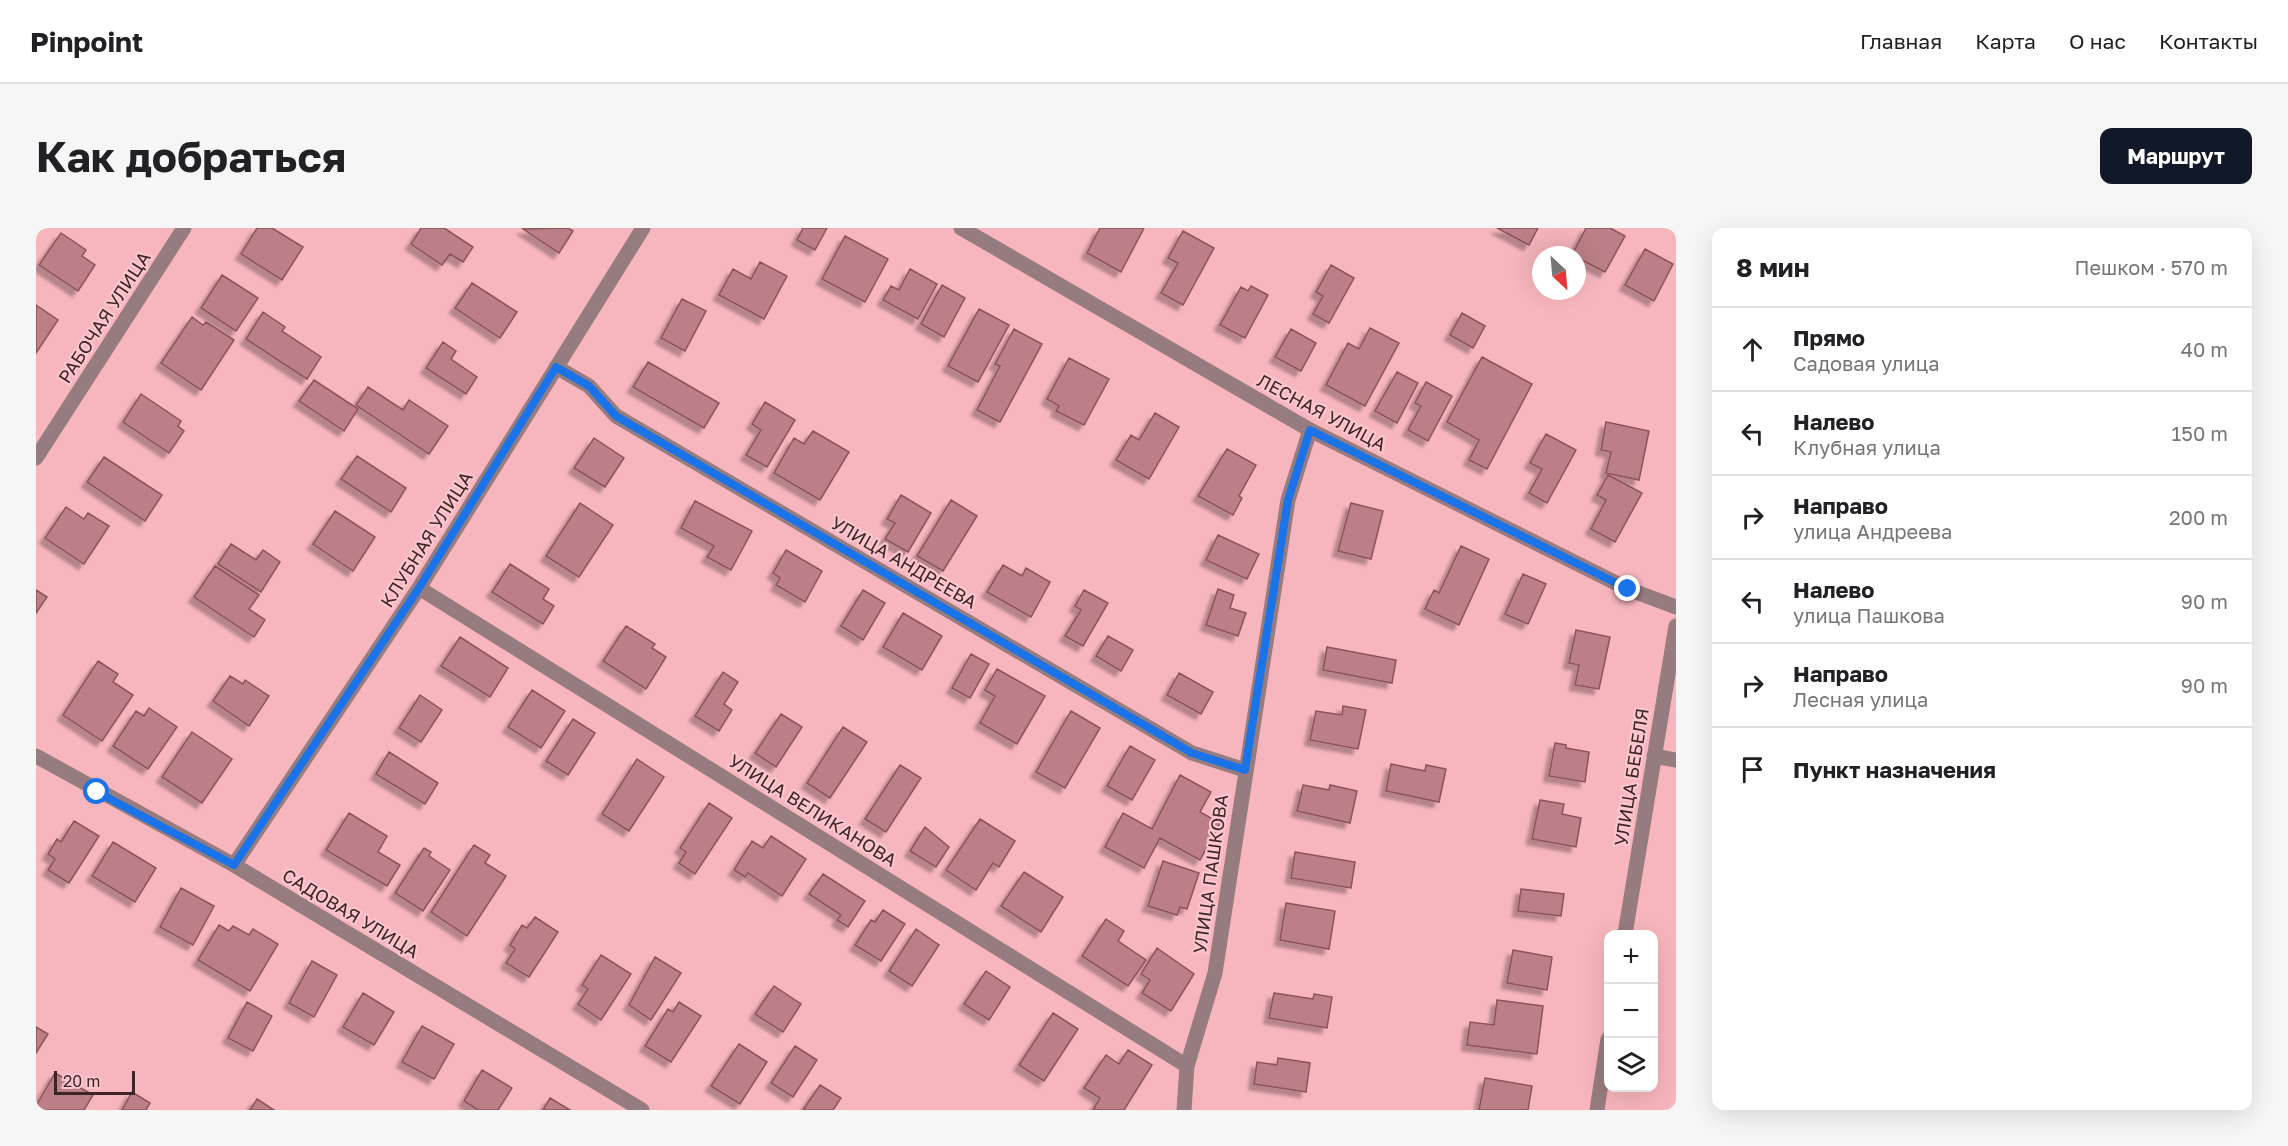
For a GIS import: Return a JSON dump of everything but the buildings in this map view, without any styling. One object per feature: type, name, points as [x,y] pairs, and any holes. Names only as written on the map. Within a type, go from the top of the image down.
[{"type":"street","name":"РАБОЧАЯ УЛИЦА","points":[[36,458],[184,228]]},
{"type":"street","name":"КЛУБНАЯ УЛИЦА","points":[[234,865],[419,588],[643,228]]},
{"type":"street","name":"ЛЕСНАЯ УЛИЦА","points":[[960,228],[1310,430],[1628,589],[1676,607]]},
{"type":"street","name":"УЛИЦА АНДРЕЕВА","points":[[556,367],[589,386],[616,416],[1192,753],[1245,770]]},
{"type":"street","name":"УЛИЦА ПАШКОВА","points":[[1184,1110],[1187,1066],[1215,973],[1288,500],[1310,430]]},
{"type":"street","name":"УЛИЦА ВЕЛИКАНОВА","points":[[419,588],[1187,1066]]},
{"type":"street","name":"УЛИЦА БЕБЕЛЯ","points":[[1626,930],[1676,626]]},
{"type":"street","name":"САДОВАЯ УЛИЦА","points":[[36,756],[234,865],[642,1110]]},
{"type":"street","points":[[1654,756],[1676,760]]},
{"type":"street","points":[[1597,1110],[1604,1065]]},
{"type":"route","points":[[97,792],[234,865],[419,588],[556,367],[589,386],[616,416],[1192,753],[1245,770],[1288,500],[1310,430],[1628,589]]}]
